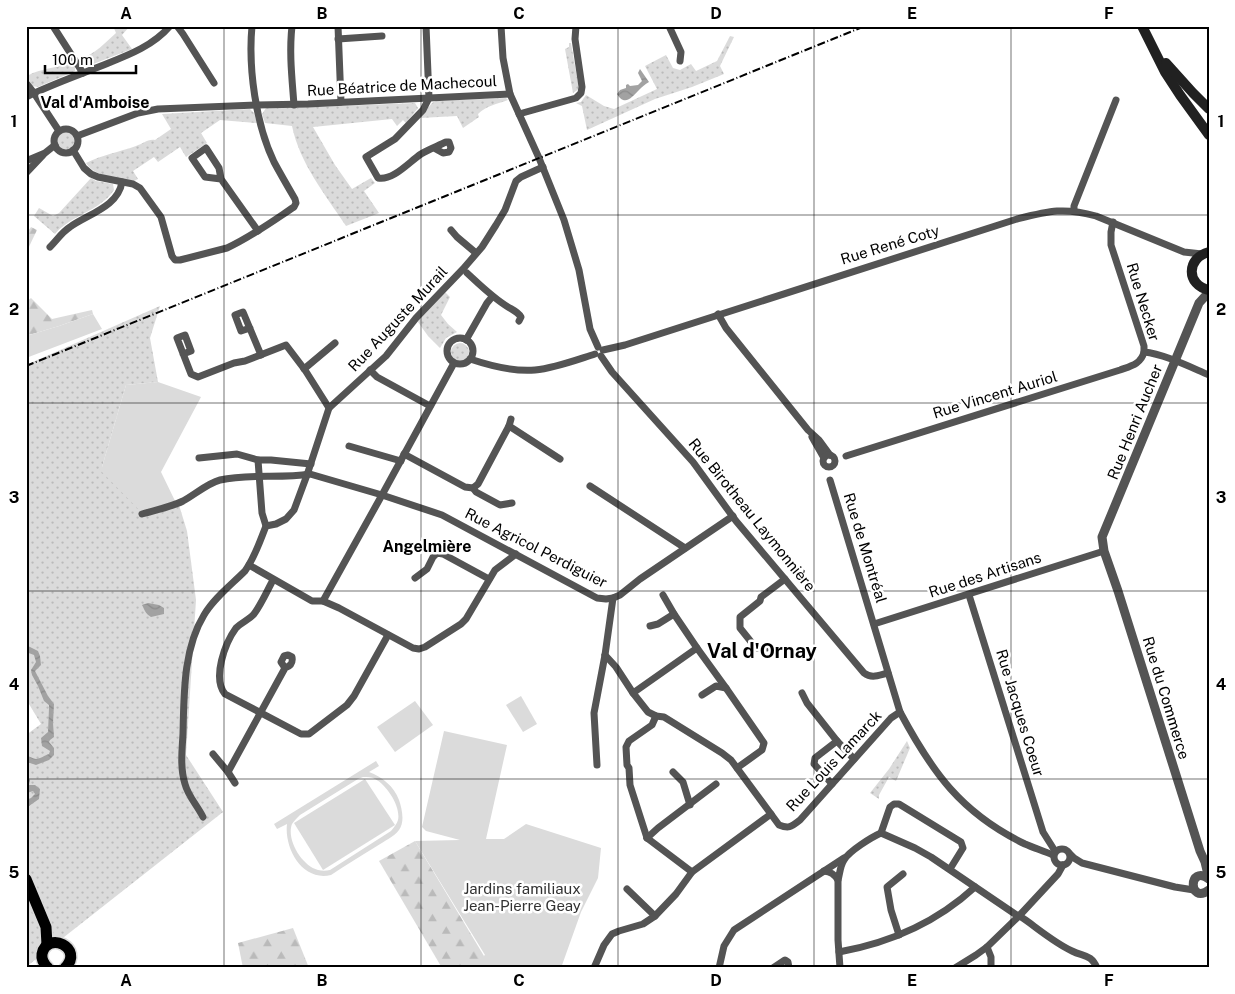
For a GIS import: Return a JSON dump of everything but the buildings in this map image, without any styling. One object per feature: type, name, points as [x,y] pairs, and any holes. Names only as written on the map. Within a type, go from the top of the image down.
[{"type":"main road","points":[[1142,26],[1165,72],[1209,135]]},
{"type":"main road","points":[[1154,48],[1176,75],[1209,109]]},
{"type":"main road","points":[[1206,253],[1198,257],[1194,262],[1192,274],[1197,284],[1209,291]]},
{"type":"main road","points":[[26,879],[46,927],[48,938],[53,944]]},
{"type":"main road","points":[[44,966],[42,952],[53,944],[64,945],[70,951],[70,960],[67,966]]},
{"type":"street","points":[[53,26],[83,73]]},
{"type":"street","points":[[26,97],[134,52],[152,42],[170,26]]},
{"type":"street","points":[[177,26],[214,83]]},
{"type":"street","points":[[73,150],[84,168],[91,174],[133,184],[140,188],[161,217],[172,256],[175,260],[227,248],[258,231],[294,207],[296,199],[274,162],[267,146],[257,105],[252,81],[252,26]]},
{"type":"street","points":[[292,26],[290,64],[294,104]]},
{"type":"street","points":[[338,26],[341,102]]},
{"type":"street","points":[[426,26],[429,98],[422,110],[395,139],[366,157],[378,178],[384,180],[434,148]]},
{"type":"street","name":"Rue Birotheau Laymonnière","points":[[501,26],[503,58],[510,94],[543,167],[564,220],[579,270],[590,329],[599,352],[612,372],[693,462],[733,516],[864,673],[874,677],[888,673]]},
{"type":"street","points":[[519,114],[576,98],[581,93],[582,87],[574,39],[576,26]]},
{"type":"street","points":[[669,26],[681,52],[680,60]]},
{"type":"street","points":[[338,39],[382,36]]},
{"type":"street","points":[[26,83],[59,132]]},
{"type":"street","name":"Rue Béatrice de Machecoul","points":[[77,136],[138,113],[158,109],[510,94]]},
{"type":"street","points":[[1074,210],[1116,100]]},
{"type":"street","points":[[69,129],[77,136],[78,144],[73,150],[66,153],[60,151],[55,145],[55,138],[62,130],[69,129]]},
{"type":"street","points":[[26,173],[55,145]]},
{"type":"street","points":[[221,179],[205,177],[192,158],[206,148],[219,168],[221,179],[258,231]]},
{"type":"street","points":[[26,161],[45,153]]},
{"type":"street","name":"Rue Auguste Murail","points":[[266,526],[286,520],[294,510],[308,475],[329,408],[393,348],[416,318],[463,269],[482,246],[505,210],[516,182],[521,177],[543,167]]},
{"type":"street","points":[[50,247],[62,232],[99,211],[118,194],[122,182]]},
{"type":"street","name":"Rue René Coty","points":[[470,359],[506,369],[535,370],[554,366],[1043,212],[1074,210],[1113,222],[1184,252],[1206,253]]},
{"type":"street","name":"Rue Necker","points":[[1113,222],[1111,245],[1144,346],[1144,352],[1151,352],[1209,375]]},
{"type":"street","points":[[451,230],[476,252]]},
{"type":"street","points":[[1184,252],[1189,258],[1192,268]]},
{"type":"street","points":[[467,273],[492,297],[518,313],[519,321]]},
{"type":"street","name":"Rue Henri Aucher","points":[[1197,284],[1199,303]]},
{"type":"street","name":"Rue Henri Aucher","points":[[1104,551],[1102,537],[1199,303],[1209,291]]},
{"type":"street","points":[[466,340],[492,297]]},
{"type":"street","name":"Rue de Montréal","points":[[718,314],[726,328],[808,430],[819,440],[831,461],[830,480],[888,673],[900,712],[915,740],[934,770],[974,812],[998,829],[1025,844],[1057,852]]},
{"type":"street","points":[[250,328],[261,355]]},
{"type":"street","points":[[459,338],[466,340],[472,347],[473,354],[470,359],[462,364],[454,363],[448,358],[446,352],[450,342],[459,338]]},
{"type":"street","points":[[304,369],[335,344]]},
{"type":"street","points":[[183,354],[191,374],[198,377],[286,345],[329,408]]},
{"type":"street","name":"Rue Vincent Auriol","points":[[831,461],[1120,370],[1140,361],[1144,352]]},
{"type":"street","points":[[322,601],[382,496],[454,363]]},
{"type":"street","points":[[370,370],[377,377],[430,406]]},
{"type":"street","points":[[473,488],[478,484],[510,422],[560,459]]},
{"type":"street","points":[[349,446],[402,457],[465,487],[473,488],[476,492],[500,505],[512,503]]},
{"type":"street","points":[[199,458],[237,454],[258,460],[311,464]]},
{"type":"street","points":[[203,817],[188,794],[182,774],[185,683],[191,647],[203,616],[245,571],[257,549],[266,526],[262,513],[258,460]]},
{"type":"street","name":"Rue Agricol Perdiguier","points":[[142,514],[181,502],[218,480],[260,475],[308,475],[442,515],[597,598],[606,600],[620,595],[640,579],[733,516]]},
{"type":"street","points":[[590,486],[685,548]]},
{"type":"street","name":"Rue des Artisans","points":[[874,624],[1104,551]]},
{"type":"street","name":"Rue du Commerce","points":[[1104,551],[1209,879]]},
{"type":"street","points":[[415,578],[427,570],[437,553],[443,554],[489,579]]},
{"type":"street","points":[[249,565],[312,600],[322,601],[339,608],[413,648],[419,649],[426,647],[461,624],[466,619],[495,570],[516,554]]},
{"type":"street","points":[[767,648],[756,648],[740,628],[740,617],[760,601],[761,597],[785,579]]},
{"type":"street","points":[[274,580],[251,618],[236,629],[224,652],[220,668],[220,686],[225,694],[301,734],[309,734],[347,705],[354,696],[388,634]]},
{"type":"street","points":[[663,595],[697,648],[764,743],[762,750],[738,768]]},
{"type":"street","name":"Rue Jacques Coeur","points":[[969,595],[1043,832],[1057,852]]},
{"type":"street","points":[[597,765],[594,713],[613,598]]},
{"type":"street","points":[[650,626],[658,624],[674,614]]},
{"type":"street","points":[[633,693],[697,648]]},
{"type":"street","points":[[605,655],[616,667],[648,712],[664,718],[731,760],[771,814]]},
{"type":"street","points":[[228,772],[285,668]]},
{"type":"street","points":[[702,695],[716,686],[726,688]]},
{"type":"street","points":[[802,693],[807,703],[854,759]]},
{"type":"street","name":"Rue Louis Lamarck","points":[[655,916],[676,894],[692,872],[771,814],[779,824],[786,828],[800,820],[854,759],[892,718],[900,712]]},
{"type":"street","points":[[656,716],[652,725],[629,741],[626,747],[630,785],[647,838],[692,872]]},
{"type":"street","points":[[832,784],[814,764],[815,758],[837,740]]},
{"type":"street","points":[[213,754],[235,783]]},
{"type":"street","points":[[673,772],[683,782],[690,804]]},
{"type":"street","points":[[647,838],[716,784]]},
{"type":"street","points":[[719,968],[724,946],[734,930],[844,858],[870,838],[881,833],[890,807],[894,804],[899,804],[961,842],[963,848],[950,869]]},
{"type":"street","points":[[881,833],[915,848],[950,869],[1050,938],[1072,951],[1089,957],[1094,961],[1097,968]]},
{"type":"street","points":[[1054,878],[1056,863],[1053,858],[1057,852],[1067,850],[1074,858],[1082,862],[1175,887],[1194,890],[1199,893],[1207,892]]},
{"type":"street","points":[[955,968],[987,947],[1019,916],[1066,864],[1070,859],[1070,854]]},
{"type":"street","name":"Rue du Commerce","points":[[1194,890],[1193,884],[1201,862],[1201,854]]},
{"type":"street","points":[[840,968],[838,952],[838,880],[844,858]]},
{"type":"street","points":[[1056,863],[1082,862]]},
{"type":"street","points":[[824,871],[835,875],[838,880]]},
{"type":"street","points":[[899,935],[890,910],[887,887],[903,874]]},
{"type":"street","points":[[1175,887],[1204,876],[1209,879]]},
{"type":"street","points":[[838,952],[856,949],[918,927],[949,908],[975,887]]},
{"type":"street","points":[[594,968],[604,945],[612,934],[643,924],[655,916],[627,889]]},
{"type":"street","points":[[987,947],[991,957],[991,968]]},
{"type":"street","points":[[773,968],[785,960],[788,962],[789,968]]},
{"type":"green space","points":[[113,26],[117,26],[119,29],[122,26],[130,26],[122,35],[132,49],[88,66],[83,64],[80,59],[95,51],[116,33]]},
{"type":"green space","points":[[730,36],[734,37],[720,66],[724,74],[655,99],[587,130],[582,106],[576,103],[581,102],[586,95],[604,106],[614,109],[657,89],[645,66],[666,55],[673,68],[680,70],[691,64],[696,71],[717,61]]},
{"type":"green space","points":[[569,43],[571,43],[579,89],[573,93],[565,49],[569,47]]},
{"type":"green space","points":[[73,62],[75,71],[38,87],[32,86],[27,76],[38,71]]},
{"type":"green space","points":[[506,98],[508,100],[481,111],[478,114],[479,117],[463,128],[457,116],[420,118],[432,103],[436,101]]},
{"type":"green space","points":[[415,103],[418,108],[406,123],[403,120],[397,126],[392,119],[313,127],[335,165],[352,189],[371,178],[375,183],[364,191],[379,213],[346,226],[307,166],[292,126],[265,123],[262,114],[266,108]]},
{"type":"green space","points":[[250,109],[254,113],[257,123],[220,120],[201,133],[207,143],[186,157],[180,147],[158,162],[154,157],[133,171],[138,179],[134,181],[114,178],[95,172],[86,163],[147,141],[155,140],[171,129],[162,114]]},
{"type":"green space","points":[[66,132],[72,135],[75,141],[72,147],[66,150],[60,147],[57,141],[60,135]]},
{"type":"green space","points":[[91,178],[96,181],[113,184],[114,190],[101,203],[69,222],[55,234],[34,216],[39,208],[53,216],[59,213]]},
{"type":"green space","points":[[31,227],[37,230],[26,253],[26,234]]},
{"type":"green space","points":[[444,291],[450,297],[441,315],[457,332],[446,338],[440,348],[418,322],[421,315]]},
{"type":"green space","points":[[31,298],[52,319],[92,310],[93,314],[26,336],[26,302]]},
{"type":"green space","points":[[160,306],[150,338],[158,382],[126,385],[102,467],[179,505],[187,531],[196,600],[186,755],[223,812],[26,967],[26,735],[41,724],[26,699],[26,365]]},
{"type":"green space","points":[[93,314],[102,329],[26,358],[26,336]]},
{"type":"green space","points":[[460,343],[468,348],[469,352],[464,360],[460,361],[452,356],[451,352],[456,344]]},
{"type":"green space","points":[[158,382],[201,397],[161,472],[177,505],[141,512],[99,469],[102,467],[126,385]]},
{"type":"green space","points":[[521,696],[537,724],[523,732],[506,705]]},
{"type":"green space","points":[[415,701],[433,725],[395,752],[377,727]]},
{"type":"green space","name":"Jardins familiaux Jean-Pierre Geay","points":[[444,731],[507,745],[486,839],[504,839],[526,824],[601,848],[598,878],[581,912],[561,968],[467,968],[485,955],[415,841],[460,840],[426,831],[422,827]]},
{"type":"green space","points":[[907,741],[910,748],[896,781],[889,777],[879,795],[879,799],[870,793],[889,769]]},
{"type":"green space","points":[[376,761],[379,766],[369,772],[383,779],[391,786],[399,800],[402,815],[401,827],[392,837],[331,875],[321,876],[311,873],[297,861],[289,843],[287,824],[277,829],[274,824]],"holes":[[[363,777],[375,779],[388,791],[397,809],[398,820],[396,824],[391,831],[330,870],[321,871],[312,868],[301,858],[293,845],[291,837],[292,824],[300,815]]]},
{"type":"green space","points":[[365,779],[395,825],[323,870],[294,823]]},
{"type":"green space","points":[[415,841],[484,956],[470,968],[442,968],[379,861]]},
{"type":"green space","points":[[293,928],[309,968],[243,968],[238,943]]},
{"type":"water","points":[[640,69],[649,82],[631,98],[623,100],[617,94],[620,90],[626,88],[626,85],[638,85],[642,81],[638,73]]},
{"type":"water","points":[[148,603],[164,608],[164,614],[149,616],[142,605]]},
{"type":"water","points":[[26,633],[28,646],[38,651],[40,656],[41,665],[35,671],[54,704],[54,737],[49,742],[54,748],[54,755],[49,760],[36,765],[26,763],[26,756],[36,759],[49,754],[50,751],[42,746],[41,738],[48,732],[49,705],[44,701],[32,675],[31,670],[36,662],[34,655],[26,652]]},
{"type":"water","points":[[26,776],[30,780],[29,785],[35,785],[40,789],[39,799],[29,806],[26,806],[26,800],[35,794],[33,791],[26,792]]},
{"type":"railway","points":[[26,366],[865,26]]},
{"type":"district","name":"Val d'Amboise","points":[[95,102]]},
{"type":"district","name":"Angelmière","points":[[427,546]]},
{"type":"district","name":"Val d'Ornay","points":[[762,651]]}]
